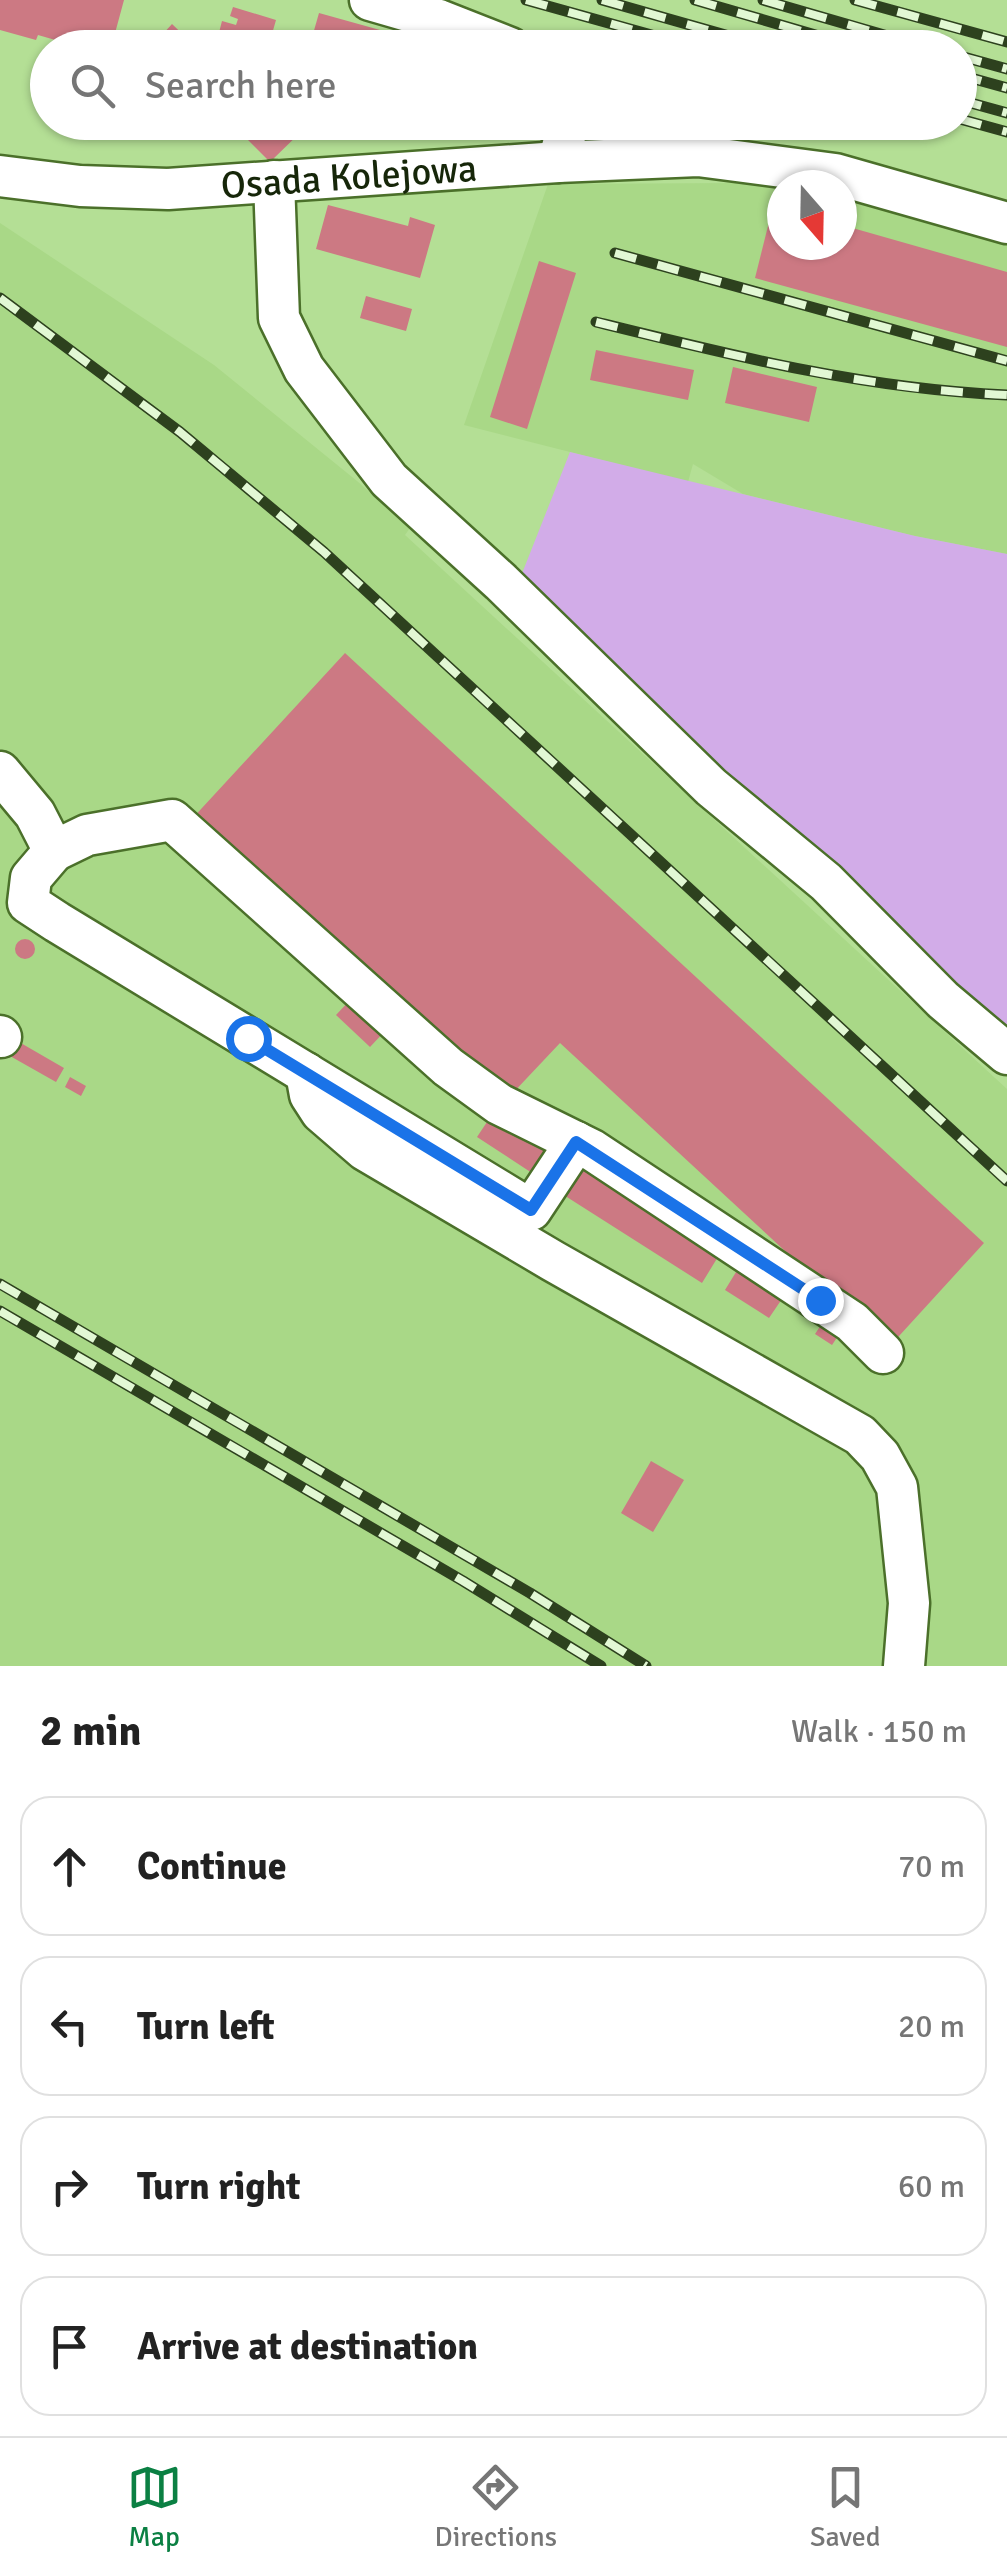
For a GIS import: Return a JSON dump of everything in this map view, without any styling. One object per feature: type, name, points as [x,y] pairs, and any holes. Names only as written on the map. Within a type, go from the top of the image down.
[{"type":"street","points":[[370,0],[464,30]]},
{"type":"street","points":[[558,162],[564,140]]},
{"type":"street","name":"Osada Kolejowa","points":[[665,140],[698,156]]},
{"type":"street","name":"Osada Kolejowa","points":[[0,176],[65,185],[168,189],[698,156],[835,174],[1007,222]]},
{"type":"street","points":[[274,182],[279,318],[304,369],[389,480],[502,582],[711,786],[826,882],[943,1000],[1007,1054]]},
{"type":"street","points":[[0,772],[35,814],[54,851]]},
{"type":"street","points":[[576,1142],[531,1210],[306,1073],[14,907],[31,878],[54,851],[87,835],[172,820],[448,1067],[499,1104],[576,1142],[852,1322],[884,1353]]},
{"type":"street","points":[[306,1073],[310,1095],[321,1112],[364,1150],[860,1435],[880,1456],[897,1487],[909,1603],[904,1666]]},
{"type":"shaded area","points":[[548,184],[767,184],[767,260],[857,260],[857,200],[1007,244],[1007,554],[743,494],[693,464],[688,482],[464,425]]},
{"type":"shaded area","points":[[0,223],[214,365],[357,481],[410,528],[405,535],[1007,1089],[1007,1666],[0,1666]]},
{"type":"shaded area","points":[[570,452],[915,536],[1007,554],[1007,1043],[926,971],[521,576]]},
{"type":"building","points":[[0,0],[124,0],[116,30],[30,30],[30,38],[0,30]]},
{"type":"building","points":[[233,7],[276,20],[273,30],[220,30],[222,21],[236,25],[238,19],[230,16]]},
{"type":"building","points":[[319,13],[380,30],[314,30]]},
{"type":"building","points":[[248,140],[293,140],[270,162]]},
{"type":"building","points":[[328,205],[408,226],[410,217],[435,225],[420,278],[316,249]]},
{"type":"building","points":[[857,229],[1007,272],[1007,347],[755,278],[767,230],[767,260],[857,260]]},
{"type":"building","points":[[539,261],[576,273],[527,429],[490,417]]},
{"type":"building","points":[[366,296],[412,309],[406,331],[360,318]]},
{"type":"building","points":[[596,350],[694,370],[688,400],[590,380]]},
{"type":"building","points":[[733,367],[817,387],[809,422],[725,403]]},
{"type":"building","points":[[345,653],[984,1243],[889,1347],[560,1043],[510,1096],[424,1017],[421,1021],[190,821]]},
{"type":"building","points":[[21,939],[29,939],[35,949],[29,959],[21,959],[15,953],[15,945]]},
{"type":"building","points":[[352,998],[386,1030],[370,1047],[336,1015]]},
{"type":"building","points":[[19,1042],[64,1068],[56,1082],[10,1056]]},
{"type":"building","points":[[70,1077],[86,1086],[81,1096],[65,1087]]},
{"type":"building","points":[[493,1113],[548,1149],[532,1173],[477,1137]]},
{"type":"building","points":[[582,1157],[724,1247],[702,1283],[559,1192]]},
{"type":"building","points":[[741,1264],[786,1293],[769,1318],[725,1290]]},
{"type":"building","points":[[823,1322],[840,1333],[832,1345],[815,1334]]},
{"type":"building","points":[[651,1461],[684,1480],[653,1532],[621,1513]]},
{"type":"railway","points":[[526,0],[634,30]]},
{"type":"railway","points":[[602,0],[708,30]]},
{"type":"railway","points":[[695,0],[798,30]]},
{"type":"railway","points":[[763,0],[867,30]]},
{"type":"railway","points":[[855,0],[964,30]]},
{"type":"railway","points":[[977,34],[1007,42]]},
{"type":"railway","points":[[977,61],[1007,69]]},
{"type":"railway","points":[[977,80],[1007,88]]},
{"type":"railway","points":[[977,105],[1007,113]]},
{"type":"railway","points":[[977,124],[1007,132]]},
{"type":"railway","points":[[615,253],[1007,361]]},
{"type":"railway","points":[[0,298],[180,432],[324,552],[1007,1181]]},
{"type":"railway","points":[[596,322],[851,378],[1007,395]]},
{"type":"railway","points":[[0,1284],[530,1593],[646,1666]]},
{"type":"railway","points":[[0,1311],[463,1581],[601,1666]]},
{"type":"route","points":[[248,1038],[531,1210],[576,1142],[820,1300]]}]
